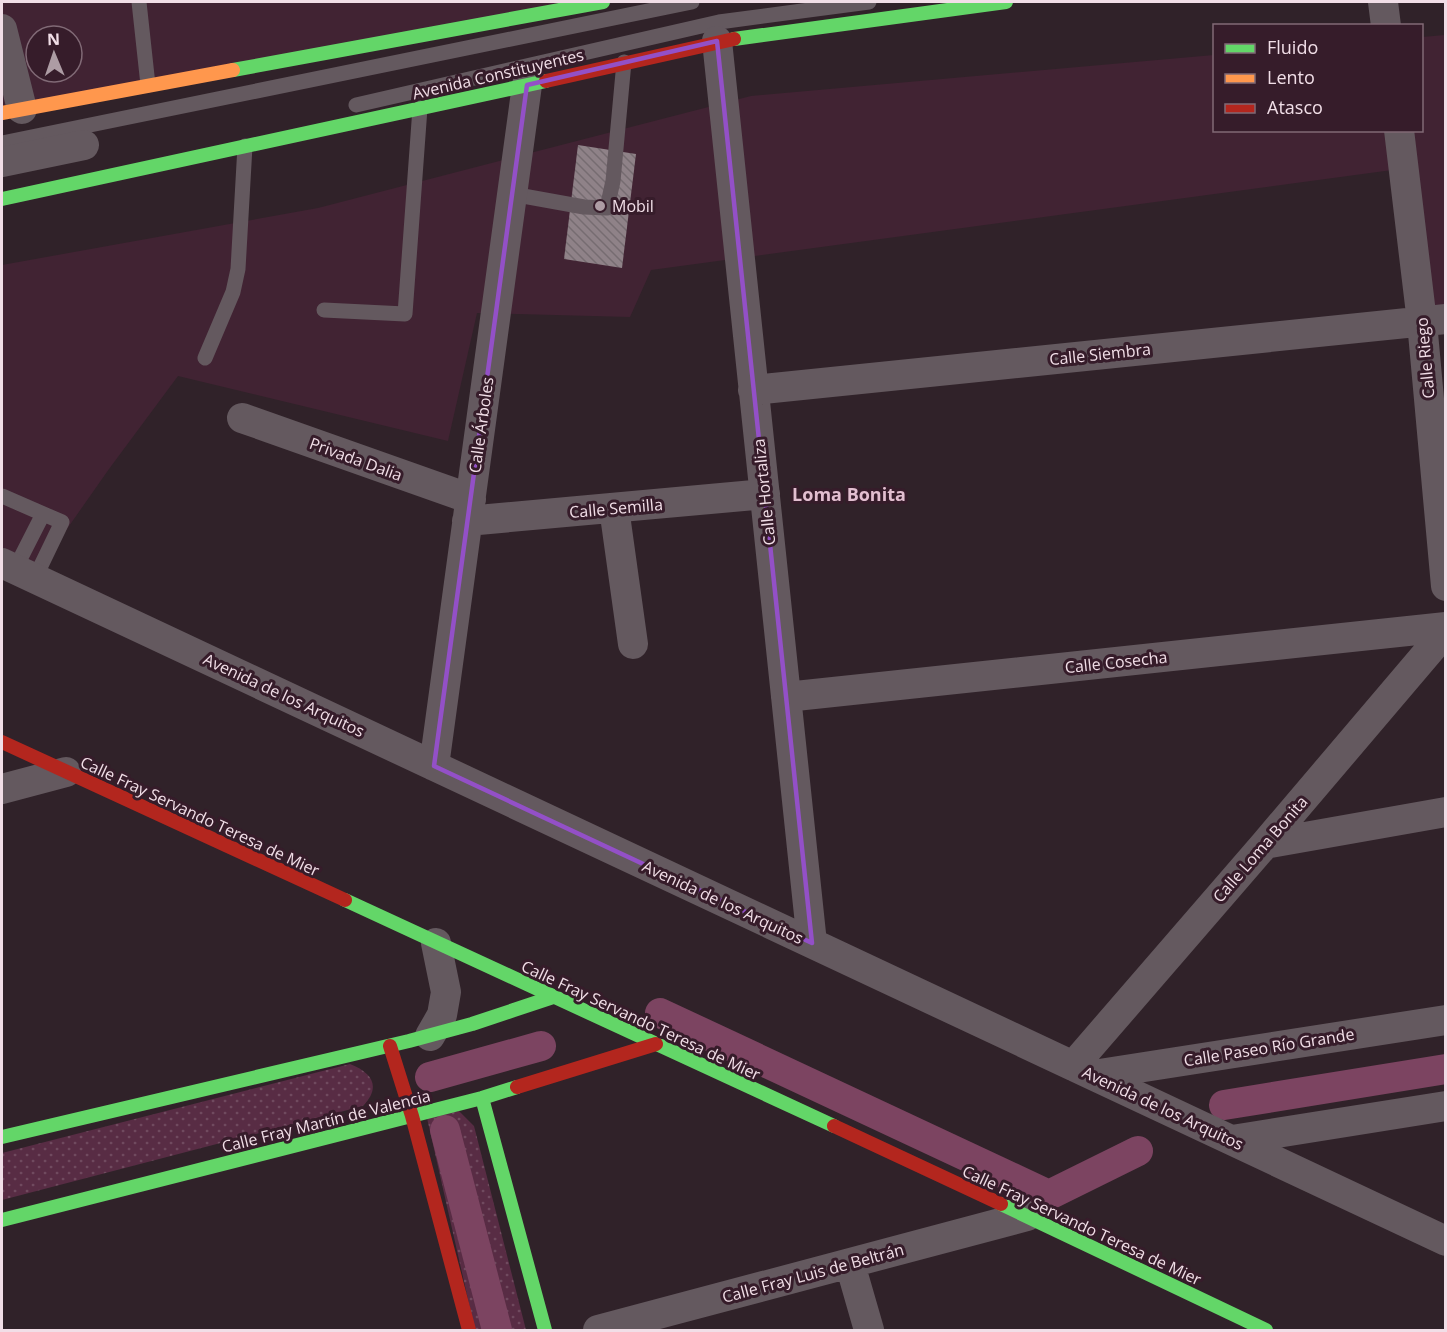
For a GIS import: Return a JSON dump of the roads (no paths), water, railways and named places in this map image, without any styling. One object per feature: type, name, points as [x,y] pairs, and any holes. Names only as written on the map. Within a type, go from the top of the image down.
[{"type":"street","points":[[2,29],[12,111],[603,2]]},
{"type":"street","name":"Avenida Constituyentes","points":[[2,199],[527,85],[717,41],[1006,2]]},
{"type":"street","points":[[1383,2],[1386,24]]},
{"type":"street","name":"Calle Hortaliza","points":[[717,41],[812,943]]},
{"type":"street","name":"Calle Árboles","points":[[434,766],[527,85]]},
{"type":"street","name":"Calle Riego","points":[[1399,132],[1434,320],[1446,586]]},
{"type":"street","points":[[2,162],[84,145]]},
{"type":"street","name":"Calle Siembra","points":[[753,390],[1434,320]]},
{"type":"street","name":"Privada Dalia","points":[[242,418],[469,510]]},
{"type":"street","name":"Calle Semilla","points":[[469,510],[615,508],[765,494]]},
{"type":"street","points":[[615,508],[633,644]]},
{"type":"street","name":"Avenida de los Arquitos","points":[[17,570],[1446,1241]]},
{"type":"street","name":"Calle Cosecha","points":[[786,697],[1446,629]]},
{"type":"street","name":"Calle Loma Bonita","points":[[1083,1070],[1265,844],[1446,629]]},
{"type":"street","name":"Calle Fray Servando Teresa de Mier","points":[[2,742],[1027,1216],[1266,1330]]},
{"type":"street","points":[[2,789],[66,772]]},
{"type":"street","points":[[1265,844],[1446,812]]},
{"type":"street","points":[[430,1036],[442,1015],[446,992],[436,943]]},
{"type":"street","points":[[2,1137],[430,1036],[553,997]]},
{"type":"street","name":"Calle Paseo Río Grande","points":[[1083,1070],[1446,1020]]},
{"type":"street","name":"Calle Fray Martín de Valencia","points":[[2,1220],[482,1098],[656,1044]]},
{"type":"street","points":[[390,1046],[412,1116],[468,1330]]},
{"type":"street","points":[[482,1098],[544,1330]]},
{"type":"street","points":[[1232,1140],[1446,1106]]},
{"type":"street","name":"Calle Fray Luis de Beltrán","points":[[598,1330],[1027,1216]]},
{"type":"street","points":[[850,1264],[869,1330]]},
{"type":"lane","points":[[139,2],[147,86]]},
{"type":"lane","points":[[2,142],[692,2]]},
{"type":"lane","points":[[339,109],[719,22],[869,2]]},
{"type":"lane","points":[[512,194],[584,207],[607,208],[613,181],[624,62]]},
{"type":"lane","points":[[324,310],[405,314],[420,108]]},
{"type":"lane","points":[[45,174],[258,128]]},
{"type":"lane","points":[[205,358],[233,292],[238,269],[245,146]]},
{"type":"lane","points":[[2,496],[62,522],[17,570]]},
{"type":"lane","points":[[17,570],[43,514]]},
{"type":"waterway","points":[[660,1013],[1049,1195],[1138,1151]]},
{"type":"waterway","points":[[430,1077],[541,1046]]},
{"type":"waterway","points":[[1224,1105],[1446,1069]]},
{"type":"waterway","points":[[445,1130],[497,1330]]},
{"type":"place","name":"Mobil","points":[[600,206]]},
{"type":"district","name":"Loma Bonita","points":[[849,495]]}]
